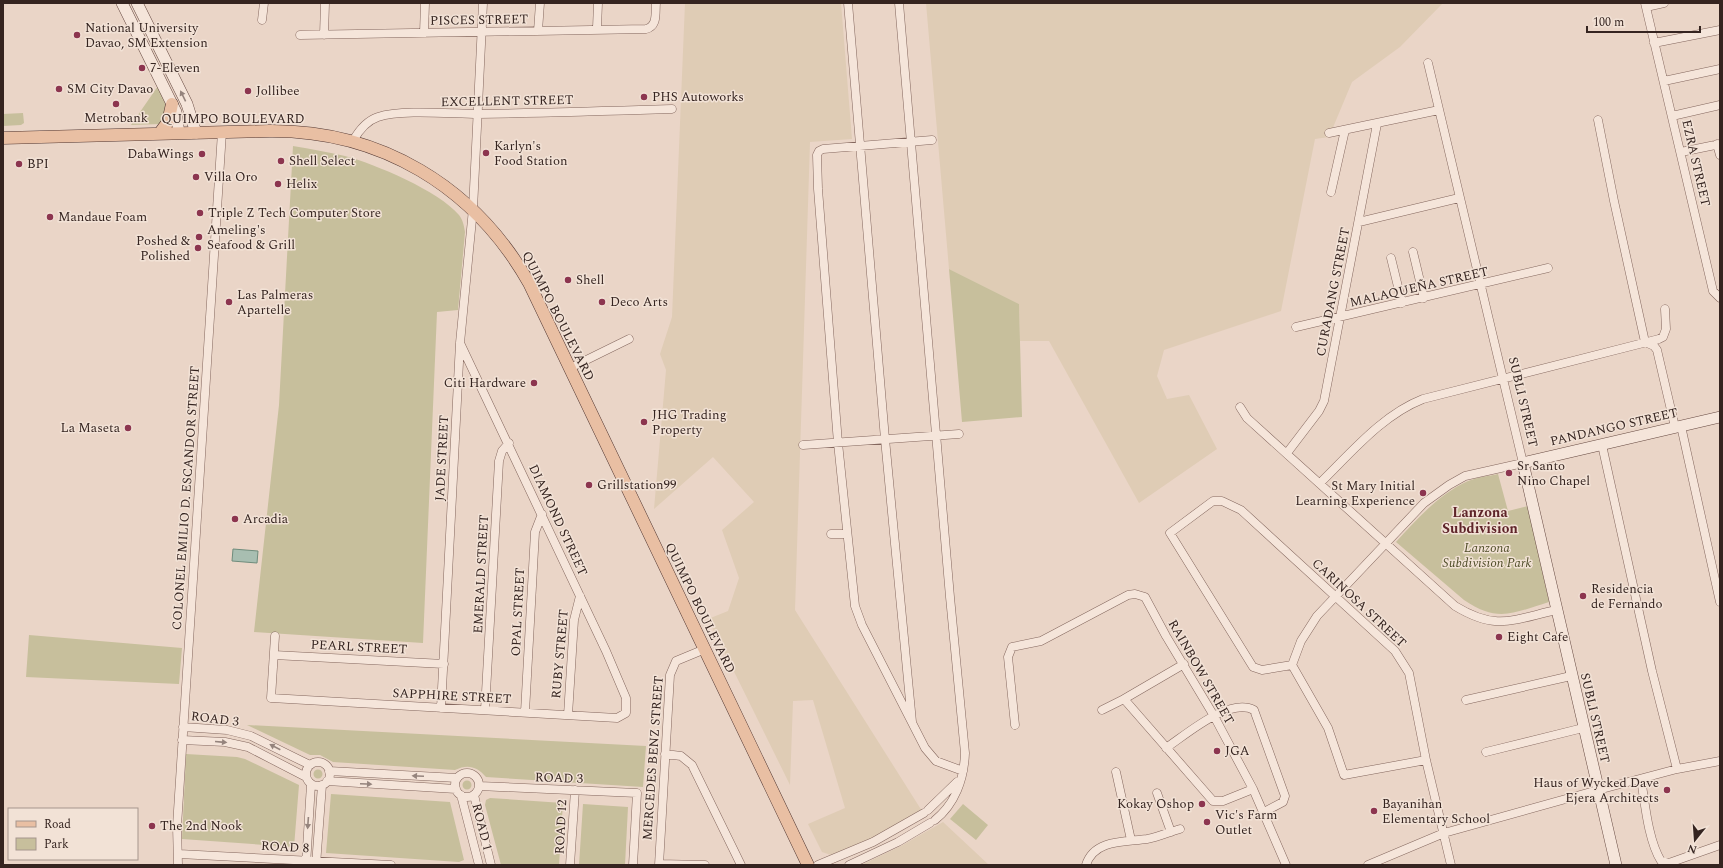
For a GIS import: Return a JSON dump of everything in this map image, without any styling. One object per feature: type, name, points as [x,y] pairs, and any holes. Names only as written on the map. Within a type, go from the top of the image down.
[{"type":"main road","points":[[159,134],[168,122],[172,104]]},
{"type":"main road","name":"QUIMPO BOULEVARD","points":[[3,138],[294,131],[328,135],[380,150],[419,170],[452,192],[473,209],[495,234],[516,262],[529,283],[808,865]]},
{"type":"street","points":[[122,3],[172,104],[178,120],[179,133]]},
{"type":"street","points":[[137,3],[187,104],[196,133]]},
{"type":"street","points":[[262,20],[264,3]]},
{"type":"street","points":[[324,3],[324,35]]},
{"type":"street","points":[[424,34],[425,3]]},
{"type":"street","name":"JADE STREET","points":[[441,708],[460,342],[473,209],[479,114],[483,3]]},
{"type":"street","points":[[538,31],[540,3]]},
{"type":"street","points":[[597,28],[598,3]]},
{"type":"street","name":"PISCES STREET","points":[[300,35],[424,34],[597,28],[646,29],[651,28],[655,23],[656,3]]},
{"type":"street","points":[[848,3],[885,439],[913,727]]},
{"type":"street","points":[[849,865],[878,852],[920,829],[932,821],[950,804],[962,775],[965,753],[899,3]]},
{"type":"street","points":[[1645,5],[1664,3]]},
{"type":"street","name":"EZRA STREET","points":[[1645,5],[1713,291],[1718,297]]},
{"type":"street","points":[[1654,43],[1720,30]]},
{"type":"street","points":[[154,67],[166,62]]},
{"type":"street","name":"SUBLI STREET","points":[[1428,63],[1523,463],[1583,728],[1616,865]]},
{"type":"street","points":[[1664,81],[1720,69]]},
{"type":"street","points":[[1672,116],[1720,105]]},
{"type":"street","name":"EXCELLENT STREET","points":[[353,141],[365,124],[379,117],[404,114],[479,114],[672,109]]},
{"type":"street","points":[[1329,133],[1439,110]]},
{"type":"street","points":[[1598,120],[1645,342]]},
{"type":"street","name":"CURADANG STREET","points":[[1287,453],[1319,411],[1324,401],[1359,222],[1376,124]]},
{"type":"street","points":[[1331,192],[1345,130]]},
{"type":"street","name":"COLONEL EMILIO D. ESCANDOR STREET","points":[[178,865],[179,854],[177,826],[182,740],[222,132]]},
{"type":"street","points":[[932,140],[823,149],[819,151],[816,160],[838,443],[854,596],[858,615],[913,727],[925,748],[936,761],[962,775]]},
{"type":"street","points":[[1681,152],[1719,144],[1720,155]]},
{"type":"street","points":[[1359,222],[1459,198]]},
{"type":"street","points":[[1413,252],[1424,298]]},
{"type":"street","points":[[1391,258],[1402,303]]},
{"type":"street","name":"MALAQUEÑA STREET","points":[[1296,327],[1548,268]]},
{"type":"street","points":[[1320,483],[1375,431],[1408,405],[1423,399],[1595,356],[1663,337],[1666,329],[1665,310]]},
{"type":"street","points":[[570,368],[629,340]]},
{"type":"street","name":"DIAMOND STREET","points":[[460,342],[580,596],[626,698],[627,710]]},
{"type":"street","points":[[1645,342],[1654,346],[1657,350],[1678,426],[1720,602]]},
{"type":"street","points":[[1240,407],[1247,418],[1455,606],[1471,616],[1495,622],[1510,621],[1556,610]]},
{"type":"street","name":"PANDANGO STREET","points":[[1292,665],[1308,628],[1334,596],[1424,503],[1449,485],[1465,476],[1720,417]]},
{"type":"street","points":[[803,446],[959,434]]},
{"type":"street","name":"EMERALD STREET","points":[[485,710],[499,461],[502,451],[509,443]]},
{"type":"street","points":[[1602,444],[1651,663],[1677,769]]},
{"type":"street","name":"CARINOSA STREET","points":[[1292,665],[1262,670],[1253,667],[1170,533],[1212,501],[1222,501],[1241,510],[1391,647],[1403,662],[1412,683],[1426,760],[1451,865]]},
{"type":"street","name":"OPAL STREET","points":[[525,712],[535,532],[542,514]]},
{"type":"street","points":[[831,534],[847,534]]},
{"type":"street","name":"RAINBOW STREET","points":[[1015,725],[1008,657],[1012,647],[1041,641],[1128,595],[1140,594],[1147,599],[1166,636],[1214,716],[1253,789],[1286,865]]},
{"type":"street","name":"RUBY STREET","points":[[568,715],[574,620],[580,596]]},
{"type":"street","points":[[274,655],[275,636]]},
{"type":"street","name":"MERCEDES BENZ STREET","points":[[659,864],[671,670],[676,661],[705,649]]},
{"type":"street","name":"PEARL STREET","points":[[274,655],[444,664]]},
{"type":"street","name":"SAPPHIRE STREET","points":[[274,655],[271,698],[617,718],[622,716],[627,710]]},
{"type":"street","points":[[1102,710],[1184,664]]},
{"type":"street","points":[[1292,665],[1328,728],[1344,775],[1426,760]]},
{"type":"street","points":[[1466,700],[1571,676]]},
{"type":"street","points":[[1124,699],[1214,801],[1222,801],[1253,789]]},
{"type":"street","points":[[1166,748],[1214,716],[1230,710],[1246,707],[1254,710],[1257,713],[1285,796],[1282,802],[1264,812]]},
{"type":"street","name":"ROAD 3","points":[[183,727],[227,730],[251,736],[310,765]]},
{"type":"street","points":[[1486,752],[1583,728]]},
{"type":"street","name":"ROAD 3","points":[[182,740],[225,742],[248,747],[309,780]]},
{"type":"street","points":[[665,754],[681,756],[692,765],[740,865]]},
{"type":"street","points":[[1369,865],[1444,833],[1677,769],[1720,761]]},
{"type":"street","points":[[306,863],[309,780],[306,771],[310,765],[316,762],[322,763],[329,771],[457,778],[463,774],[470,773],[476,776],[479,786],[474,795],[467,797],[459,792],[325,783],[309,780]]},
{"type":"street","points":[[316,863],[325,783],[329,771]]},
{"type":"street","points":[[1116,772],[1132,840]]},
{"type":"street","points":[[818,865],[873,842],[914,820],[942,799],[962,775]]},
{"type":"street","points":[[457,778],[459,792]]},
{"type":"street","points":[[1641,779],[1652,833],[1661,861],[1669,863],[1720,845]]},
{"type":"street","name":"ROAD 3","points":[[479,786],[637,793],[633,865]]},
{"type":"street","name":"ROAD 12","points":[[570,865],[575,790]]},
{"type":"street","name":"ROAD 1","points":[[459,792],[479,865]]},
{"type":"street","points":[[1157,794],[1171,832]]},
{"type":"street","name":"ROAD 1","points":[[474,795],[491,865]]},
{"type":"street","points":[[914,820],[920,829]]},
{"type":"street","points":[[1086,865],[1092,853],[1114,842],[1147,839],[1180,829]]},
{"type":"street","name":"ROAD 8","points":[[179,854],[306,863],[391,865]]},
{"type":"street","points":[[659,864],[705,865]]},
{"type":"shaded area","points":[[685,3],[841,3],[852,139],[810,142],[795,610],[922,811],[870,839],[834,856],[822,852],[808,824],[845,808],[813,700],[793,701],[790,785],[708,619],[728,611],[739,578],[722,530],[754,502],[713,457],[654,509],[666,370],[660,354],[672,317]]},
{"type":"shaded area","points":[[926,3],[1443,3],[1400,47],[1352,82],[1329,137],[1315,139],[1281,311],[1164,350],[1157,376],[1167,399],[1189,395],[1217,449],[1139,503],[1049,341],[1020,341],[1019,304],[949,269]]},
{"type":"shaded area","points":[[233,549],[258,551],[257,563],[232,561]]},
{"type":"shaded area","points":[[943,822],[989,865],[861,865],[901,846]]},
{"type":"green space","points":[[158,86],[168,108],[161,124],[131,125]]},
{"type":"green space","points":[[23,113],[24,123],[21,125],[3,126],[3,114]]},
{"type":"green space","points":[[293,146],[345,156],[389,172],[422,188],[450,206],[459,215],[464,225],[465,232],[458,310],[437,312],[423,643],[254,632],[279,405]]},
{"type":"green space","points":[[949,269],[1019,304],[1022,417],[962,422]]},
{"type":"green space","name":"Lanzona Subdivision Park","points":[[1498,474],[1508,511],[1528,506],[1549,602],[1525,610],[1506,614],[1487,612],[1464,600],[1396,542],[1429,508],[1457,486],[1468,481]]},
{"type":"green space","points":[[29,635],[182,648],[179,684],[26,677]]},
{"type":"green space","points":[[247,725],[646,746],[643,787],[486,777],[479,770],[472,767],[464,767],[455,770],[333,762],[320,755],[310,755]]},
{"type":"green space","points":[[186,754],[237,757],[245,759],[299,785],[294,847],[182,839]]},
{"type":"green space","points":[[318,769],[323,774],[318,779],[313,774]]},
{"type":"green space","points":[[467,780],[472,785],[467,790],[462,785]]},
{"type":"green space","points":[[331,794],[450,802],[464,860],[459,862],[326,853]]},
{"type":"green space","points":[[490,798],[563,803],[559,865],[501,865],[485,805],[486,800]]},
{"type":"green space","points":[[583,804],[628,807],[625,865],[579,865]]},
{"type":"green space","points":[[963,804],[988,825],[976,840],[950,819]]},
{"type":"place","name":"National University Davao, SM Extension","points":[[77,35]]},
{"type":"place","name":"7-Eleven","points":[[142,68]]},
{"type":"place","name":"SM City Davao","points":[[59,89]]},
{"type":"place","name":"Jollibee","points":[[248,91]]},
{"type":"place","name":"PHS Autoworks","points":[[644,97]]},
{"type":"place","name":"Metrobank","points":[[116,104]]},
{"type":"place","name":"Karlyn's Food Station","points":[[486,153]]},
{"type":"place","name":"DabaWings","points":[[202,154]]},
{"type":"place","name":"Shell Select","points":[[281,161]]},
{"type":"place","name":"BPI","points":[[19,164]]},
{"type":"place","name":"Villa Oro","points":[[196,177]]},
{"type":"place","name":"Helix","points":[[278,184]]},
{"type":"place","name":"Triple Z Tech Computer Store","points":[[200,213]]},
{"type":"place","name":"Mandaue Foam","points":[[50,217]]},
{"type":"place","name":"Ameling's Seafood & Grill","points":[[199,237]]},
{"type":"place","name":"Poshed & Polished","points":[[198,248]]},
{"type":"place","name":"Shell","points":[[568,280]]},
{"type":"place","name":"Las Palmeras Apartelle","points":[[229,302]]},
{"type":"place","name":"Deco Arts","points":[[602,302]]},
{"type":"place","name":"Citi Hardware","points":[[534,383]]},
{"type":"place","name":"JHG Trading Property","points":[[644,422]]},
{"type":"place","name":"La Maseta","points":[[128,428]]},
{"type":"place","name":"Sr Santo Nino Chapel","points":[[1509,473]]},
{"type":"place","name":"Grillstation99","points":[[589,485]]},
{"type":"place","name":"St Mary Initial Learning Experience","points":[[1423,493]]},
{"type":"place","name":"Arcadia","points":[[235,519]]},
{"type":"place","name":"Residencia de Fernando","points":[[1583,596]]},
{"type":"place","name":"Eight Cafe","points":[[1499,637]]},
{"type":"place","name":"JGA","points":[[1217,751]]},
{"type":"place","name":"Haus of Wycked Dave Ejera Architects","points":[[1667,790]]},
{"type":"place","name":"Kokay Oshop","points":[[1202,804]]},
{"type":"place","name":"Bayanihan Elementary School","points":[[1374,811]]},
{"type":"place","name":"Vic's Farm Outlet","points":[[1207,822]]},
{"type":"place","name":"The 2nd Nook","points":[[152,826]]},
{"type":"district","name":"Lanzona Subdivision","points":[[1480,520]]}]
